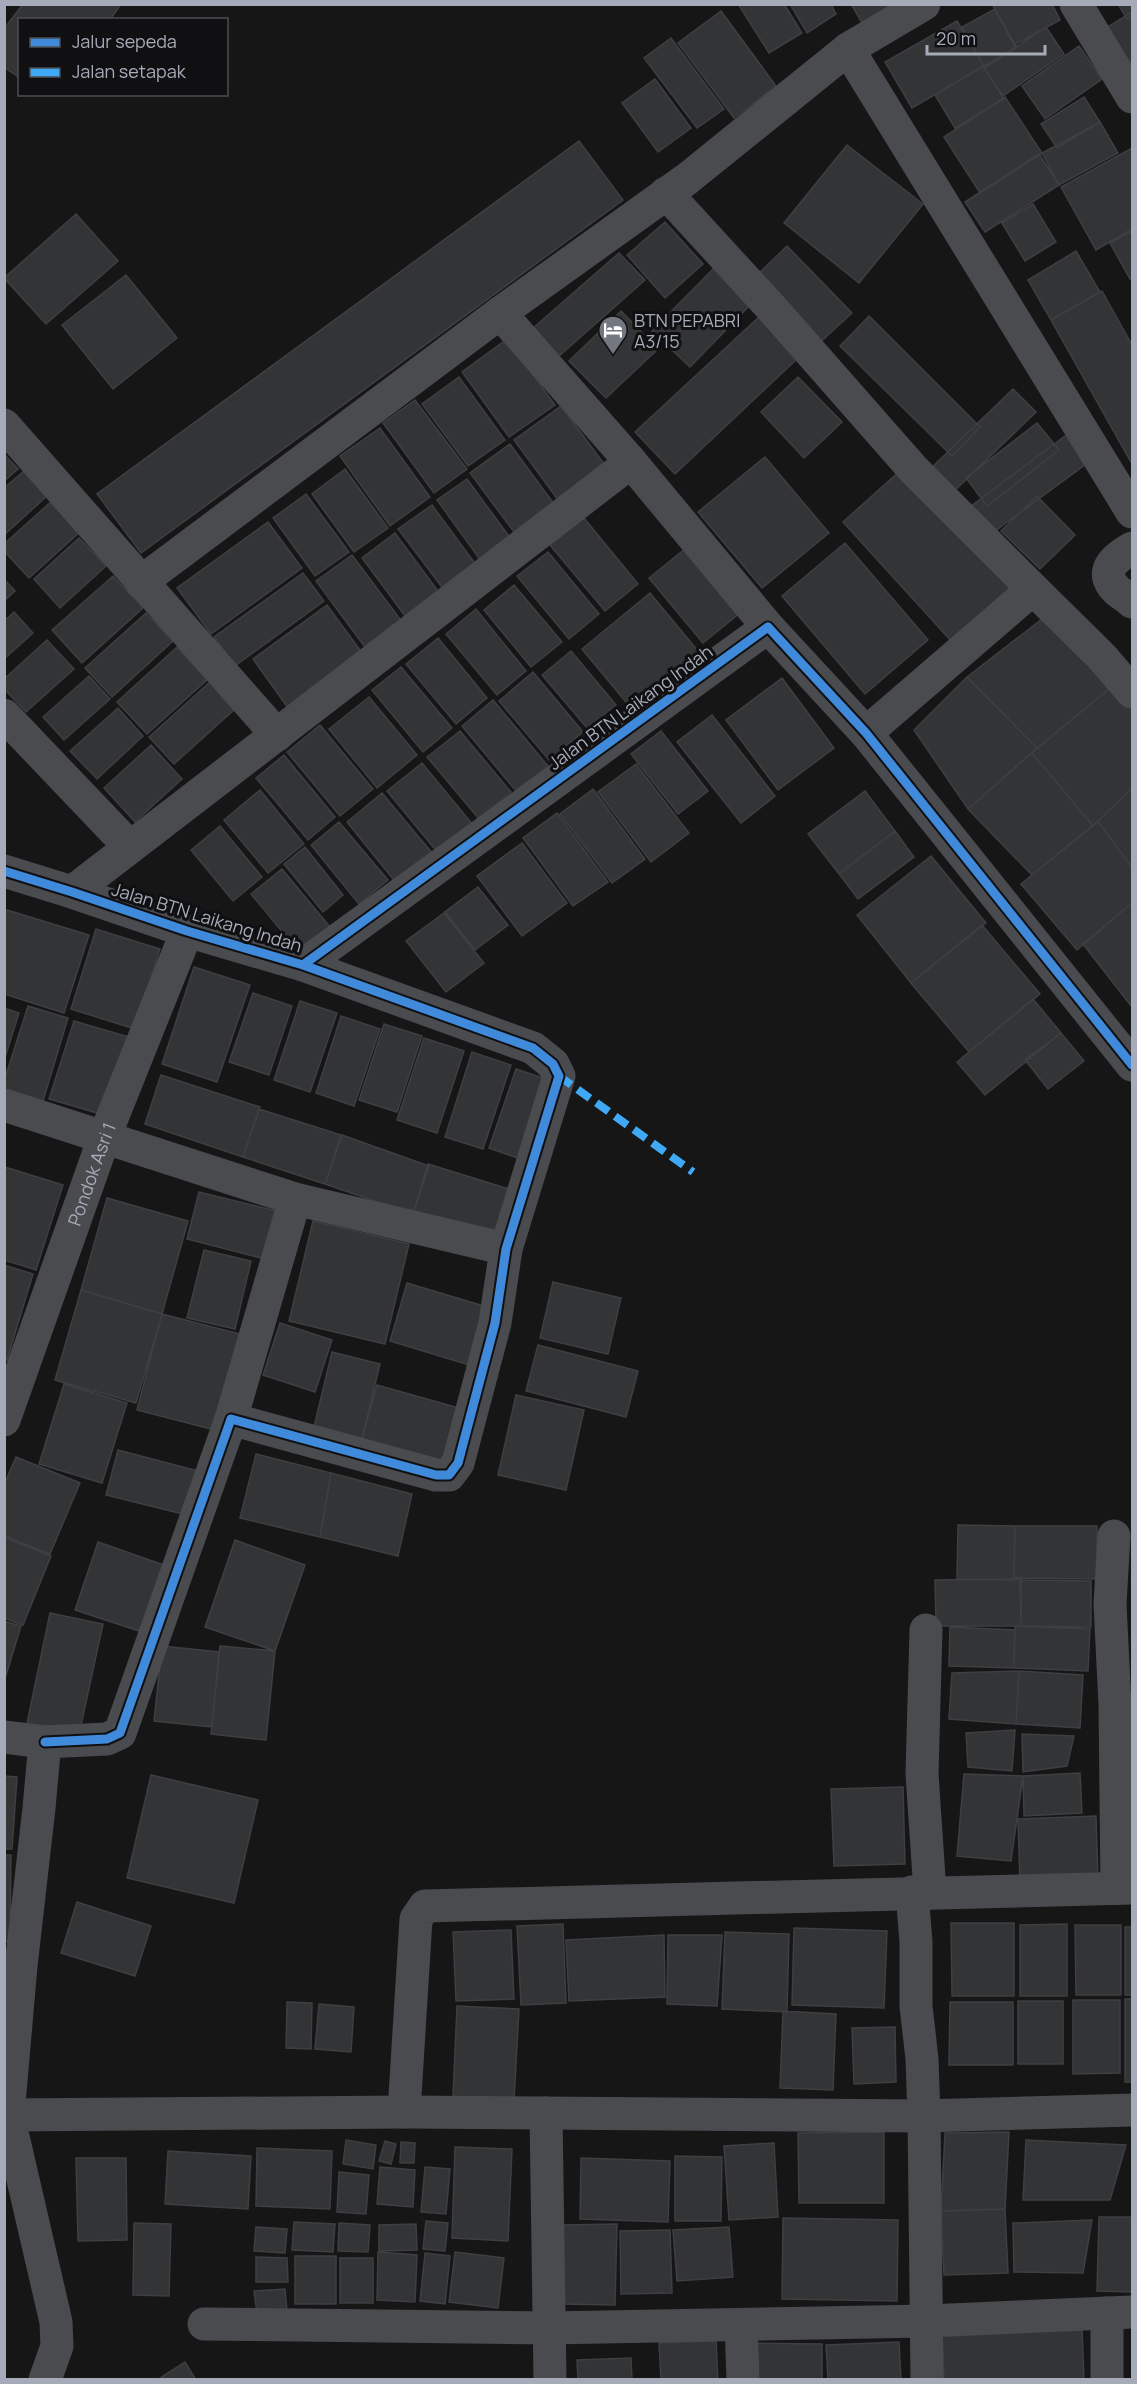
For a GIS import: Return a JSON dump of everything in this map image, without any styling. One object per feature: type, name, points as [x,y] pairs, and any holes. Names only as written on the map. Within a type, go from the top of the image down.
[{"type":"street","points":[[141,582],[500,313],[687,178],[848,49],[924,4]]},
{"type":"street","points":[[1076,4],[1132,97]]},
{"type":"street","points":[[848,49],[1132,512]]},
{"type":"street","points":[[666,193],[776,313],[914,470],[1102,657],[1132,692]]},
{"type":"street","points":[[500,313],[631,462],[768,627],[866,733],[1132,1065]]},
{"type":"street","points":[[4,425],[277,735]]},
{"type":"street","points":[[72,892],[631,462]]},
{"type":"street","points":[[1132,548],[1114,558],[1109,571],[1112,586],[1132,602]]},
{"type":"street","points":[[866,733],[1033,589]]},
{"type":"street","name":"Jalan BTN Laikang Indah","points":[[4,871],[187,931],[303,965],[768,627]]},
{"type":"street","points":[[4,715],[130,847]]},
{"type":"street","name":"Pondok Asri 1","points":[[4,1420],[104,1138],[187,931]]},
{"type":"street","points":[[231,1419],[436,1475],[449,1475],[458,1463],[495,1323],[506,1249],[559,1076],[553,1064],[532,1048],[303,965]]},
{"type":"street","points":[[4,1105],[295,1199],[506,1249]]},
{"type":"street","points":[[4,1737],[45,1742],[107,1739],[120,1733],[231,1419],[295,1199]]},
{"type":"street","points":[[404,2112],[416,1918],[425,1906],[1125,1888],[1110,1604],[1114,1536]]},
{"type":"street","points":[[926,1630],[921,1892],[916,1942],[916,2007],[924,2116],[927,2379]]},
{"type":"street","points":[[45,1742],[39,1808],[13,1965],[8,2115],[56,2322],[57,2346],[45,2379]]},
{"type":"street","points":[[8,2115],[404,2112],[924,2116],[1132,2110]]},
{"type":"street","points":[[546,2113],[550,2379]]},
{"type":"street","points":[[204,2324],[549,2328],[927,2322],[1120,2312],[1107,2379]]},
{"type":"street","points":[[741,2325],[743,2379]]},
{"type":"building","points":[[23,4],[121,4],[111,18],[18,18],[18,77],[4,67],[4,29]]},
{"type":"building","points":[[738,4],[784,4],[802,33],[769,53]]},
{"type":"building","points":[[790,4],[831,4],[836,14],[807,33]]},
{"type":"building","points":[[851,4],[903,4],[865,28]]},
{"type":"building","points":[[992,4],[1052,4],[1060,20],[1014,45]]},
{"type":"building","points":[[1118,4],[1132,4],[1132,16],[1127,19]]},
{"type":"building","points":[[995,9],[1017,48],[984,66],[962,27]]},
{"type":"building","points":[[721,11],[776,86],[734,118],[678,43]]},
{"type":"building","points":[[1132,12],[1132,71],[1106,28]]},
{"type":"building","points":[[957,21],[984,66],[912,108],[885,62]]},
{"type":"building","points":[[1046,27],[1064,54],[1003,96],[984,68]]},
{"type":"building","points":[[671,38],[724,109],[697,128],[644,58]]},
{"type":"building","points":[[1079,46],[1102,79],[1045,119],[1022,86]]},
{"type":"building","points":[[983,66],[1004,99],[955,128],[935,95]]},
{"type":"building","points":[[655,79],[691,128],[658,152],[622,103]]},
{"type":"building","points":[[1005,97],[1042,153],[980,193],[944,137]]},
{"type":"building","points":[[1084,97],[1100,122],[1057,148],[1041,124]]},
{"type":"building","points":[[1100,122],[1118,153],[1059,185],[1042,153]]},
{"type":"building","points":[[579,141],[623,200],[141,553],[97,494]]},
{"type":"building","points":[[847,145],[923,204],[859,283],[784,223]]},
{"type":"building","points":[[1132,148],[1132,229],[1096,250],[1061,187]]},
{"type":"building","points":[[1039,154],[1059,185],[985,232],[965,202]]},
{"type":"building","points":[[1033,204],[1056,242],[1025,261],[1002,223]]},
{"type":"building","points":[[76,214],[118,261],[46,324],[4,278]]},
{"type":"building","points":[[665,222],[703,264],[665,298],[627,255]]},
{"type":"building","points":[[1132,231],[1132,278],[1130,279],[1110,243]]},
{"type":"building","points":[[787,246],[852,313],[815,347],[752,280]]},
{"type":"building","points":[[1076,251],[1100,292],[1051,320],[1028,280]]},
{"type":"building","points":[[619,253],[645,280],[558,357],[532,329]]},
{"type":"building","points":[[714,268],[751,304],[690,367],[652,331]]},
{"type":"building","points":[[126,275],[177,338],[113,389],[62,325]]},
{"type":"building","points":[[1102,291],[1132,345],[1132,464],[1051,320]]},
{"type":"building","name":"BTN PEPABRI A3/15","points":[[621,311],[658,349],[606,398],[569,361]]},
{"type":"building","points":[[760,316],[799,357],[675,474],[635,432]]},
{"type":"building","points":[[869,316],[980,427],[952,456],[840,346]]},
{"type":"building","points":[[507,339],[555,405],[509,437],[462,372]]},
{"type":"building","points":[[459,377],[505,440],[468,466],[422,404]]},
{"type":"building","points":[[798,377],[842,422],[804,458],[761,412]]},
{"type":"building","points":[[1013,389],[1036,412],[950,495],[927,472]]},
{"type":"building","points":[[415,400],[467,469],[434,493],[383,423]]},
{"type":"building","points":[[561,406],[608,469],[561,504],[514,440]]},
{"type":"building","points":[[1037,423],[1059,450],[987,506],[966,478]]},
{"type":"building","points":[[380,428],[430,497],[390,526],[340,456]]},
{"type":"building","points":[[1069,433],[1090,461],[991,534],[970,507]]},
{"type":"building","points":[[510,444],[557,508],[517,536],[470,473]]},
{"type":"building","points":[[4,454],[18,469],[4,481]]},
{"type":"building","points":[[765,457],[829,533],[762,588],[698,512]]},
{"type":"building","points":[[345,469],[388,528],[354,552],[312,494]]},
{"type":"building","points":[[902,469],[1012,588],[952,642],[843,522]]},
{"type":"building","points":[[24,471],[47,496],[4,535],[4,488]]},
{"type":"building","points":[[467,479],[511,539],[481,561],[437,500]]},
{"type":"building","points":[[306,494],[349,552],[315,576],[273,518]]},
{"type":"building","points":[[1037,496],[1075,535],[1040,569],[1001,531]]},
{"type":"building","points":[[53,500],[81,531],[29,578],[4,551],[4,544]]},
{"type":"building","points":[[432,505],[477,566],[444,590],[398,529]]},
{"type":"building","points":[[584,518],[638,584],[605,611],[550,545]]},
{"type":"building","points":[[268,522],[302,568],[211,634],[177,588]]},
{"type":"building","points":[[395,533],[441,595],[408,620],[362,558]]},
{"type":"building","points":[[79,538],[106,566],[60,608],[34,579]]},
{"type":"building","points":[[845,543],[928,640],[865,694],[782,596]]},
{"type":"building","points":[[686,548],[740,613],[703,643],[649,578]]},
{"type":"building","points":[[548,552],[599,614],[569,639],[517,576]]},
{"type":"building","points":[[352,555],[403,623],[367,650],[316,581]]},
{"type":"building","points":[[303,573],[324,601],[235,666],[214,637]]},
{"type":"building","points":[[113,576],[143,608],[82,663],[52,630]]},
{"type":"building","points":[[4,579],[15,591],[4,601]]},
{"type":"building","points":[[514,585],[562,642],[531,667],[484,610]]},
{"type":"building","points":[[650,593],[698,651],[630,707],[582,649]]},
{"type":"building","points":[[327,605],[363,654],[288,708],[253,659]]},
{"type":"building","points":[[476,609],[526,671],[497,695],[446,634]]},
{"type":"building","points":[[14,612],[33,633],[4,659],[4,621]]},
{"type":"building","points":[[1051,612],[1116,683],[1037,748],[967,677]]},
{"type":"building","points":[[146,613],[173,641],[112,697],[85,668]]},
{"type":"building","points":[[438,638],[487,698],[456,724],[406,664]]},
{"type":"building","points":[[47,640],[74,669],[26,712],[4,689],[4,679]]},
{"type":"building","points":[[177,647],[207,680],[147,734],[117,702]]},
{"type":"building","points":[[571,651],[616,705],[587,728],[542,675]]},
{"type":"building","points":[[401,667],[452,728],[423,752],[372,690]]},
{"type":"building","points":[[533,672],[583,732],[549,760],[499,701]]},
{"type":"building","points":[[89,676],[110,699],[64,740],[43,717]]},
{"type":"building","points":[[967,677],[1037,748],[968,809],[914,730]]},
{"type":"building","points":[[782,678],[834,748],[778,790],[726,720]]},
{"type":"building","points":[[210,682],[235,709],[174,764],[149,737]]},
{"type":"building","points":[[1116,683],[1132,703],[1132,788],[1093,826],[1032,753]]},
{"type":"building","points":[[369,697],[417,755],[377,788],[329,729]]},
{"type":"building","points":[[493,700],[548,766],[516,791],[462,726]]},
{"type":"building","points":[[118,708],[143,736],[97,779],[70,751]]},
{"type":"building","points":[[712,715],[775,796],[741,823],[677,742]]},
{"type":"building","points":[[320,725],[373,789],[340,816],[287,752]]},
{"type":"building","points":[[460,731],[511,792],[479,819],[427,757]]},
{"type":"building","points":[[661,731],[708,791],[678,814],[631,754]]},
{"type":"building","points":[[151,745],[182,779],[135,822],[104,788]]},
{"type":"building","points":[[1032,753],[1093,826],[1032,875],[968,809]]},
{"type":"building","points":[[284,755],[335,817],[308,840],[256,778]]},
{"type":"building","points":[[422,763],[473,825],[438,853],[387,791]]},
{"type":"building","points":[[636,764],[689,833],[651,862],[598,792]]},
{"type":"building","points":[[1132,788],[1132,868],[1098,821]]},
{"type":"building","points":[[593,789],[645,859],[612,883],[560,814]]},
{"type":"building","points":[[260,790],[304,844],[268,873],[224,820]]},
{"type":"building","points":[[865,791],[895,831],[839,874],[808,834]]},
{"type":"building","points":[[382,793],[433,854],[397,884],[347,822]]},
{"type":"building","points":[[557,813],[608,882],[573,906],[523,838]]},
{"type":"building","points":[[1098,821],[1132,868],[1132,903],[1077,950],[1021,884]]},
{"type":"building","points":[[339,822],[388,880],[359,904],[311,845]]},
{"type":"building","points":[[220,826],[262,877],[233,901],[191,850]]},
{"type":"building","points":[[895,831],[914,857],[858,899],[839,874]]},
{"type":"building","points":[[522,843],[567,903],[522,936],[477,876]]},
{"type":"building","points":[[305,847],[343,895],[323,912],[284,864]]},
{"type":"building","points":[[931,856],[986,923],[911,983],[857,915]]},
{"type":"building","points":[[282,869],[330,927],[299,952],[251,894]]},
{"type":"building","points":[[478,887],[508,925],[475,950],[445,912]]},
{"type":"building","points":[[1132,903],[1132,1007],[1083,944]]},
{"type":"building","points":[[7,910],[89,935],[64,1013],[4,994],[4,918]]},
{"type":"building","points":[[444,913],[484,963],[446,992],[406,941]]},
{"type":"building","points":[[982,925],[1040,994],[969,1052],[911,983]]},
{"type":"building","points":[[96,929],[160,949],[135,1029],[71,1009]]},
{"type":"building","points":[[194,967],[250,985],[217,1082],[162,1064]]},
{"type":"building","points":[[253,993],[292,1006],[269,1075],[229,1062]]},
{"type":"building","points":[[1033,999],[1061,1033],[985,1095],[957,1062]]},
{"type":"building","points":[[300,1001],[337,1013],[310,1092],[274,1080]]},
{"type":"building","points":[[28,1006],[68,1018],[43,1101],[4,1089],[4,1081]]},
{"type":"building","points":[[4,1008],[19,1013],[4,1061]]},
{"type":"building","points":[[341,1016],[380,1029],[354,1106],[316,1093]]},
{"type":"building","points":[[74,1021],[129,1037],[104,1115],[49,1099]]},
{"type":"building","points":[[384,1024],[422,1036],[397,1112],[359,1100]]},
{"type":"building","points":[[1061,1033],[1084,1061],[1048,1089],[1025,1060]]},
{"type":"building","points":[[424,1038],[464,1051],[437,1133],[397,1120]]},
{"type":"building","points":[[472,1052],[511,1065],[483,1149],[445,1137]]},
{"type":"building","points":[[516,1069],[555,1082],[529,1162],[489,1148]]},
{"type":"building","points":[[161,1075],[260,1107],[243,1157],[145,1124]]},
{"type":"building","points":[[259,1109],[341,1135],[325,1184],[243,1157]]},
{"type":"building","points":[[342,1135],[429,1166],[413,1214],[325,1184]]},
{"type":"building","points":[[428,1164],[512,1190],[497,1240],[413,1214]]},
{"type":"building","points":[[5,1167],[63,1185],[36,1270],[4,1260]]},
{"type":"building","points":[[199,1192],[281,1212],[269,1260],[187,1239]]},
{"type":"building","points":[[107,1198],[188,1221],[162,1314],[81,1290]]},
{"type":"building","points":[[313,1221],[409,1244],[385,1344],[289,1321]]},
{"type":"building","points":[[204,1250],[251,1261],[235,1329],[187,1318]]},
{"type":"building","points":[[4,1265],[33,1274],[7,1360],[4,1359]]},
{"type":"building","points":[[553,1282],[621,1298],[608,1354],[540,1338]]},
{"type":"building","points":[[407,1283],[494,1309],[476,1367],[390,1341]]},
{"type":"building","points":[[81,1290],[162,1314],[136,1403],[55,1380]]},
{"type":"building","points":[[162,1314],[240,1334],[215,1430],[137,1410]]},
{"type":"building","points":[[280,1323],[332,1340],[315,1392],[263,1375]]},
{"type":"building","points":[[538,1345],[638,1371],[626,1417],[526,1391]]},
{"type":"building","points":[[332,1352],[380,1364],[362,1439],[314,1427]]},
{"type":"building","points":[[64,1384],[127,1403],[102,1483],[39,1464]]},
{"type":"building","points":[[377,1385],[466,1410],[450,1464],[362,1439]]},
{"type":"building","points":[[516,1395],[584,1410],[566,1490],[498,1475]]},
{"type":"building","points":[[118,1450],[202,1472],[191,1516],[106,1495]]},
{"type":"building","points":[[256,1454],[331,1473],[320,1537],[240,1518]]},
{"type":"building","points":[[16,1457],[80,1483],[50,1554],[4,1536],[4,1485]]},
{"type":"building","points":[[331,1473],[412,1494],[398,1556],[320,1537]]},
{"type":"building","points":[[958,1525],[1015,1526],[1014,1580],[957,1579]]},
{"type":"building","points":[[1015,1526],[1097,1526],[1097,1579],[1014,1578]]},
{"type":"building","points":[[4,1537],[51,1556],[23,1625],[4,1618]]},
{"type":"building","points":[[235,1540],[305,1565],[275,1651],[205,1627]]},
{"type":"building","points":[[98,1542],[164,1565],[142,1632],[75,1610]]},
{"type":"building","points":[[1020,1579],[1021,1626],[936,1626],[935,1580]]},
{"type":"building","points":[[1021,1580],[1091,1581],[1091,1627],[1021,1626]]},
{"type":"building","points":[[50,1613],[103,1624],[78,1739],[26,1728]]},
{"type":"building","points":[[4,1621],[21,1626],[4,1682]]},
{"type":"building","points":[[1015,1626],[1090,1629],[1088,1671],[1014,1668]]},
{"type":"building","points":[[950,1627],[1015,1630],[1014,1668],[949,1666]]},
{"type":"building","points":[[162,1646],[219,1652],[212,1727],[154,1721]]},
{"type":"building","points":[[220,1646],[275,1651],[266,1740],[211,1734]]},
{"type":"building","points":[[1019,1671],[1083,1675],[1080,1728],[1016,1724]]},
{"type":"building","points":[[1019,1671],[1016,1724],[949,1719],[952,1673]]},
{"type":"building","points":[[1015,1730],[1012,1771],[968,1767],[966,1733]]},
{"type":"building","points":[[1022,1734],[1074,1736],[1067,1766],[1023,1772]]},
{"type":"building","points":[[1080,1773],[1082,1813],[1024,1816],[1023,1776]]},
{"type":"building","points":[[964,1774],[1023,1776],[1011,1861],[957,1856]]},
{"type":"building","points":[[151,1775],[258,1800],[234,1903],[127,1878]]},
{"type":"building","points":[[4,1776],[17,1777],[12,1849],[4,1849]]},
{"type":"building","points":[[903,1787],[905,1864],[834,1866],[831,1789]]},
{"type":"building","points":[[1096,1816],[1098,1878],[1020,1882],[1018,1819]]},
{"type":"building","points":[[4,1855],[11,1855],[10,1942],[4,1942]]},
{"type":"building","points":[[77,1902],[151,1926],[135,1976],[61,1953]]},
{"type":"building","points":[[951,1923],[1014,1923],[1014,1996],[952,1996]]},
{"type":"building","points":[[563,1924],[566,2003],[521,2005],[517,1926]]},
{"type":"building","points":[[1067,1924],[1067,1996],[1020,1996],[1020,1925]]},
{"type":"building","points":[[1075,1925],[1121,1925],[1121,1995],[1076,1995]]},
{"type":"building","points":[[1125,1927],[1132,1927],[1132,1995],[1125,1995]]},
{"type":"building","points":[[794,1928],[887,1931],[884,2008],[792,2005]]},
{"type":"building","points":[[511,1930],[514,1999],[456,2001],[453,1932]]},
{"type":"building","points":[[725,1932],[789,1934],[787,2012],[722,2009]]},
{"type":"building","points":[[664,1935],[665,1997],[569,2001],[566,1940]]},
{"type":"building","points":[[668,1935],[722,1935],[717,2006],[667,2004]]},
{"type":"building","points":[[1125,1999],[1132,1999],[1132,2082],[1125,2082]]},
{"type":"building","points":[[1073,2000],[1120,2000],[1120,2073],[1073,2074]]},
{"type":"building","points":[[1018,2001],[1063,2001],[1063,2064],[1018,2064]]},
{"type":"building","points":[[287,2002],[312,2003],[311,2049],[286,2048]]},
{"type":"building","points":[[950,2002],[1013,2002],[1013,2065],[949,2065]]},
{"type":"building","points":[[319,2004],[354,2007],[351,2052],[315,2049]]},
{"type":"building","points":[[457,2006],[519,2009],[514,2100],[453,2097]]},
{"type":"building","points":[[783,2011],[836,2014],[833,2090],[780,2088]]},
{"type":"building","points":[[895,2027],[896,2082],[854,2084],[852,2028]]},
{"type":"building","points":[[884,2132],[884,2203],[799,2203],[798,2133]]},
{"type":"building","points":[[1009,2132],[1005,2209],[941,2211],[945,2133]]},
{"type":"building","points":[[346,2140],[376,2145],[373,2169],[343,2164]]},
{"type":"building","points":[[1026,2140],[1126,2145],[1110,2200],[1023,2200]]},
{"type":"building","points":[[385,2141],[396,2144],[391,2164],[379,2161]]},
{"type":"building","points":[[401,2142],[415,2143],[414,2163],[400,2163]]},
{"type":"building","points":[[774,2143],[778,2217],[729,2220],[724,2146]]},
{"type":"building","points":[[455,2147],[512,2149],[508,2241],[452,2238]]},
{"type":"building","points":[[257,2148],[332,2151],[330,2209],[256,2206]]},
{"type":"building","points":[[168,2151],[251,2156],[248,2209],[165,2204]]},
{"type":"building","points":[[675,2156],[722,2157],[721,2221],[675,2221]]},
{"type":"building","points":[[76,2158],[126,2158],[127,2240],[78,2241]]},
{"type":"building","points":[[581,2158],[670,2161],[668,2222],[580,2219]]},
{"type":"building","points":[[380,2167],[415,2170],[413,2207],[377,2204]]},
{"type":"building","points":[[425,2167],[450,2169],[446,2214],[421,2212]]},
{"type":"building","points":[[339,2172],[369,2175],[366,2214],[337,2212]]},
{"type":"building","points":[[1005,2209],[1008,2273],[944,2275],[941,2211]]},
{"type":"building","points":[[1099,2217],[1132,2217],[1132,2292],[1097,2291]]},
{"type":"building","points":[[783,2218],[898,2220],[897,2301],[782,2299]]},
{"type":"building","points":[[1092,2220],[1083,2273],[1014,2272],[1013,2223]]},
{"type":"building","points":[[426,2221],[448,2223],[445,2251],[423,2249]]},
{"type":"building","points":[[294,2222],[335,2224],[333,2252],[292,2250]]},
{"type":"building","points":[[134,2223],[171,2224],[169,2296],[133,2295]]},
{"type":"building","points":[[339,2223],[370,2225],[368,2252],[338,2251]]},
{"type":"building","points":[[416,2224],[417,2250],[379,2251],[379,2225]]},
{"type":"building","points":[[617,2224],[615,2305],[562,2304],[561,2225]]},
{"type":"building","points":[[256,2227],[287,2229],[285,2253],[254,2251]]},
{"type":"building","points":[[729,2227],[733,2277],[677,2281],[673,2230]]},
{"type":"building","points":[[670,2230],[672,2293],[621,2294],[620,2231]]},
{"type":"building","points":[[378,2252],[417,2255],[415,2302],[377,2300]]},
{"type":"building","points":[[455,2252],[504,2258],[498,2308],[449,2302]]},
{"type":"building","points":[[425,2253],[450,2256],[445,2304],[420,2301]]},
{"type":"building","points":[[295,2256],[336,2256],[336,2304],[295,2304]]},
{"type":"building","points":[[256,2257],[287,2258],[288,2282],[256,2282]]},
{"type":"building","points":[[340,2258],[373,2258],[373,2303],[340,2303]]},
{"type":"building","points":[[285,2289],[287,2311],[257,2313],[254,2291]]},
{"type":"building","points":[[1082,2328],[1084,2380],[944,2380],[942,2333]]},
{"type":"building","points":[[716,2341],[718,2380],[661,2380],[659,2343]]},
{"type":"building","points":[[899,2342],[901,2380],[828,2380],[826,2345]]},
{"type":"building","points":[[748,2343],[822,2344],[822,2380],[748,2380]]},
{"type":"building","points":[[631,2358],[632,2380],[578,2380],[577,2360]]},
{"type":"building","points":[[185,2362],[196,2380],[157,2380]]},
{"type":"marked path","points":[[559,1076],[693,1172]]},
{"type":"cycle path","points":[[4,871],[187,931],[303,965],[768,627],[866,733],[1132,1065]]},
{"type":"cycle path","points":[[45,1742],[107,1739],[120,1733],[231,1419],[436,1475],[449,1475],[458,1463],[495,1323],[506,1249],[559,1076],[553,1064],[533,1048],[303,965]]},
{"type":"place","name":"BTN PEPABRI A3/15","points":[[613,356]]}]
